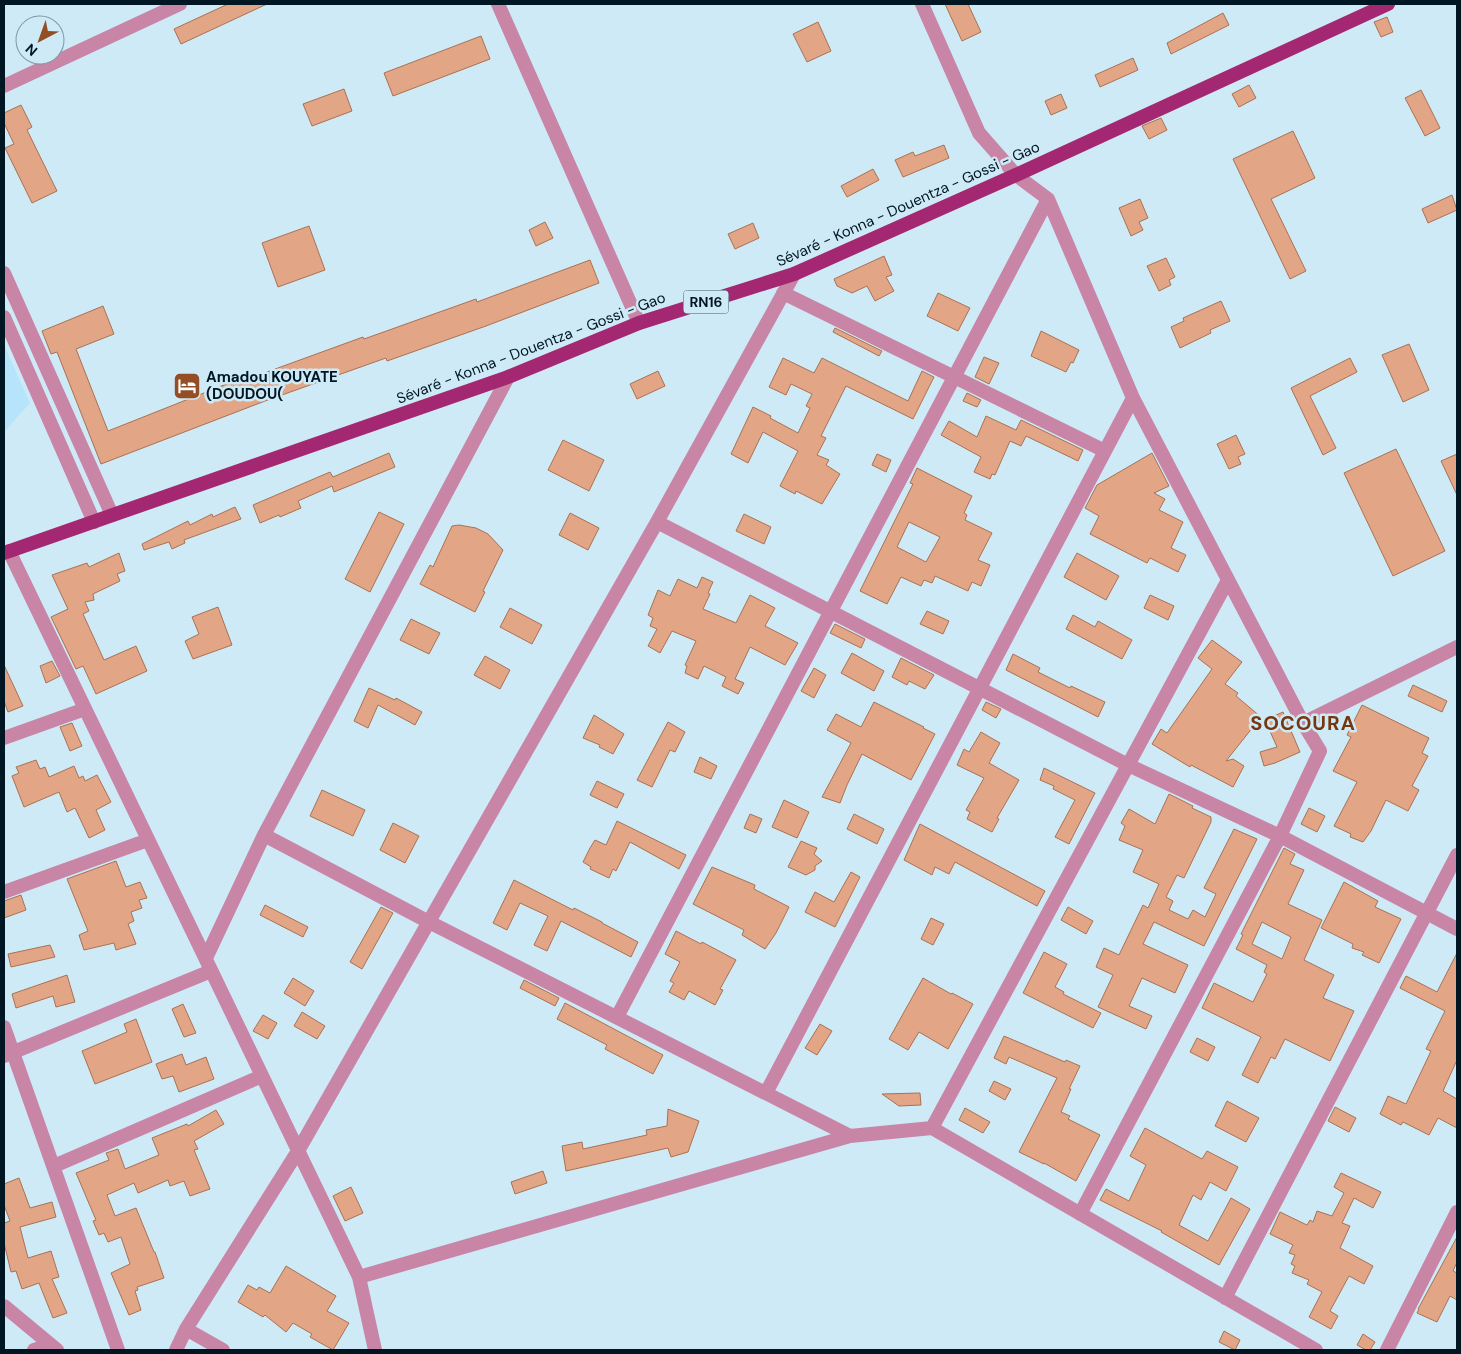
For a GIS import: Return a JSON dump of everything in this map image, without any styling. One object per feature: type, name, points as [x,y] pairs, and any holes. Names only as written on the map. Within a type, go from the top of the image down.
[{"type":"main road","name":"Sévaré - Konna - Douentza - Gossi - Gao","points":[[6,552],[508,377],[638,323],[794,274],[1016,175],[1388,4]]},
{"type":"street","points":[[498,4],[638,323]]},
{"type":"street","points":[[922,4],[979,133],[1016,175],[1048,199],[1133,398],[1320,752],[1280,836],[1080,1214]]},
{"type":"street","points":[[4,86],[175,5]]},
{"type":"street","points":[[617,1017],[1048,199]]},
{"type":"street","points":[[4,274],[112,515]]},
{"type":"street","points":[[176,1350],[186,1329],[298,1151],[657,522],[794,274]]},
{"type":"street","points":[[783,293],[1105,451]]},
{"type":"street","points":[[4,317],[94,522]]},
{"type":"street","points":[[8,1054],[208,965],[264,835],[508,377]]},
{"type":"street","points":[[766,1093],[1133,398]]},
{"type":"street","points":[[657,522],[1128,764],[1280,836],[1457,929]]},
{"type":"street","points":[[6,552],[85,709],[359,1277],[375,1350]]},
{"type":"street","points":[[932,1128],[1228,580]]},
{"type":"street","points":[[1303,723],[1457,647]]},
{"type":"street","points":[[4,738],[85,709]]},
{"type":"street","points":[[264,835],[429,922],[850,1136]]},
{"type":"street","points":[[4,892],[148,840]]},
{"type":"street","points":[[1225,1298],[1457,855]]},
{"type":"street","points":[[4,1027],[8,1054],[54,1166],[118,1350]]},
{"type":"street","points":[[54,1166],[262,1076]]},
{"type":"street","points":[[359,1277],[850,1136],[932,1128],[1316,1350]]},
{"type":"street","points":[[1387,1350],[1457,1212]]},
{"type":"street","points":[[4,1306],[53,1347]]},
{"type":"street","points":[[186,1329],[223,1350]]},
{"type":"street","points":[[34,1350],[53,1347]]},
{"type":"shaded area","points":[[4,345],[30,403],[4,432]]},
{"type":"building","points":[[228,4],[267,4],[181,44],[174,29]]},
{"type":"building","points":[[945,4],[968,4],[981,32],[962,41]]},
{"type":"building","points":[[1223,13],[1229,25],[1171,54],[1167,43]]},
{"type":"building","points":[[1387,17],[1393,32],[1381,37],[1374,22]]},
{"type":"building","points":[[818,22],[831,51],[807,62],[793,34]]},
{"type":"building","points":[[481,36],[490,59],[393,96],[384,73]]},
{"type":"building","points":[[1133,58],[1138,70],[1100,87],[1095,75]]},
{"type":"building","points":[[1249,85],[1256,98],[1239,107],[1232,94]]},
{"type":"building","points":[[344,89],[352,111],[312,126],[303,104]]},
{"type":"building","points":[[1421,90],[1440,128],[1425,136],[1405,98]]},
{"type":"building","points":[[1061,94],[1067,108],[1051,115],[1045,101]]},
{"type":"building","points":[[21,105],[32,127],[27,130],[57,191],[32,203],[5,148],[14,144],[4,123],[4,113]]},
{"type":"building","points":[[1161,118],[1167,130],[1149,139],[1142,126]]},
{"type":"building","points":[[1293,131],[1315,178],[1271,199],[1306,271],[1290,279],[1233,159]]},
{"type":"building","points":[[944,145],[949,158],[903,177],[895,160],[913,152],[915,156]]},
{"type":"building","points":[[873,169],[879,180],[847,197],[841,186]]},
{"type":"building","points":[[1452,195],[1457,210],[1428,223],[1422,209]]},
{"type":"building","points":[[1140,199],[1148,218],[1139,222],[1143,230],[1131,236],[1119,208]]},
{"type":"building","points":[[545,222],[553,238],[536,246],[529,230]]},
{"type":"building","points":[[753,223],[759,238],[735,249],[728,234]]},
{"type":"building","points":[[309,226],[325,270],[278,287],[262,243]]},
{"type":"building","points":[[884,256],[892,275],[886,277],[894,291],[875,301],[867,286],[852,293],[837,286],[834,279]]},
{"type":"building","points":[[1166,258],[1175,277],[1169,280],[1171,285],[1159,291],[1147,266]]},
{"type":"building","points":[[590,260],[599,283],[387,361],[386,358],[265,401],[101,464],[57,352],[51,354],[42,331],[103,306],[114,334],[76,349],[108,431],[244,377],[245,380],[363,337],[364,339],[476,299],[477,302]]},
{"type":"building","points":[[938,293],[970,308],[958,331],[927,316]]},
{"type":"building","points":[[1221,301],[1230,321],[1210,330],[1211,333],[1180,348],[1171,327],[1184,321],[1183,318]]},
{"type":"building","points":[[835,328],[882,351],[879,356],[833,332]]},
{"type":"building","points":[[1041,331],[1079,350],[1066,372],[1031,356]]},
{"type":"building","points":[[1409,344],[1429,390],[1403,402],[1382,355]]},
{"type":"building","points":[[984,357],[999,363],[989,384],[975,377]]},
{"type":"building","points":[[783,358],[814,373],[822,358],[908,401],[922,371],[934,377],[913,419],[846,386],[821,436],[826,438],[817,455],[829,460],[826,465],[840,474],[822,504],[796,491],[795,494],[780,486],[798,451],[763,432],[748,463],[731,454],[753,407],[798,433],[810,408],[806,406],[812,394],[791,384],[786,395],[769,387]]},
{"type":"building","points":[[1350,358],[1357,372],[1310,396],[1336,448],[1323,455],[1291,388]]},
{"type":"building","points":[[658,371],[665,386],[637,399],[630,384]]},
{"type":"building","points":[[967,393],[981,400],[977,407],[963,401]]},
{"type":"building","points":[[986,416],[1016,430],[1021,420],[1083,450],[1078,461],[1026,436],[1021,446],[1010,441],[995,475],[992,474],[990,479],[974,472],[981,457],[941,435],[949,421],[977,437]]},
{"type":"building","points":[[1236,435],[1245,454],[1238,457],[1241,464],[1229,469],[1217,444]]},
{"type":"building","points":[[563,440],[604,460],[589,491],[548,470]]},
{"type":"building","points":[[1396,449],[1445,551],[1393,576],[1344,473]]},
{"type":"building","points":[[389,453],[395,467],[334,492],[332,486],[298,501],[301,508],[260,523],[253,505],[330,472],[333,477]]},
{"type":"building","points":[[1152,453],[1169,486],[1154,493],[1165,499],[1159,510],[1183,522],[1171,548],[1186,555],[1178,572],[1150,558],[1147,563],[1090,534],[1099,516],[1085,508],[1097,485]]},
{"type":"building","points":[[877,454],[891,460],[886,472],[872,465]]},
{"type":"building","points":[[1457,454],[1457,495],[1441,461]]},
{"type":"building","points":[[917,468],[972,496],[964,513],[967,515],[965,520],[992,533],[978,560],[990,565],[981,586],[972,582],[968,591],[935,576],[932,583],[924,580],[921,586],[901,577],[887,604],[860,591],[913,484],[910,483]],"holes":[[[909,522],[940,537],[926,562],[897,547]]]},
{"type":"building","points":[[235,507],[241,519],[184,540],[185,543],[172,549],[169,542],[144,550],[142,544],[188,521],[190,525],[212,514],[213,517]]},
{"type":"building","points":[[379,512],[404,524],[370,592],[345,579]]},
{"type":"building","points":[[570,513],[599,528],[588,550],[559,535]]},
{"type":"building","points":[[744,514],[771,527],[764,544],[736,531]]},
{"type":"building","points":[[459,525],[476,528],[488,534],[503,550],[475,612],[420,584],[430,565],[433,567],[452,526]]},
{"type":"building","points":[[119,553],[125,571],[117,574],[120,581],[93,594],[94,600],[85,602],[89,611],[83,614],[104,660],[136,646],[147,671],[96,694],[83,666],[76,669],[51,617],[68,609],[52,575],[87,563],[89,567]]},
{"type":"building","points":[[1077,553],[1119,576],[1106,600],[1064,577]]},
{"type":"building","points":[[702,577],[713,582],[703,609],[736,623],[750,595],[775,608],[765,626],[798,643],[785,665],[750,647],[735,679],[744,683],[738,694],[722,686],[726,677],[704,666],[698,679],[685,673],[687,666],[685,665],[696,641],[672,631],[660,653],[648,646],[657,629],[650,626],[653,618],[648,615],[658,590],[670,596],[678,579],[697,588]]},
{"type":"building","points":[[1150,595],[1174,606],[1168,620],[1144,608]]},
{"type":"building","points":[[218,607],[232,645],[193,659],[185,641],[199,634],[192,617]]},
{"type":"building","points":[[510,608],[542,625],[532,644],[500,627]]},
{"type":"building","points":[[927,611],[949,621],[943,634],[920,624]]},
{"type":"building","points":[[1073,615],[1095,627],[1098,621],[1132,640],[1122,659],[1066,629]]},
{"type":"building","points":[[411,619],[440,633],[429,654],[400,640]]},
{"type":"building","points":[[835,624],[865,639],[861,648],[830,633]]},
{"type":"building","points":[[1212,640],[1242,662],[1225,684],[1238,693],[1236,696],[1261,717],[1226,761],[1233,759],[1244,766],[1233,787],[1191,765],[1190,767],[1152,744],[1161,729],[1167,733],[1212,669],[1198,658]]},
{"type":"building","points":[[852,653],[884,671],[874,691],[841,673]]},
{"type":"building","points":[[1013,654],[1040,668],[1038,672],[1070,688],[1071,686],[1105,702],[1098,717],[1006,670]]},
{"type":"building","points":[[485,656],[510,670],[500,689],[474,675]]},
{"type":"building","points":[[901,658],[934,675],[925,689],[909,681],[907,685],[892,677]]},
{"type":"building","points":[[52,661],[60,676],[46,683],[40,666]]},
{"type":"building","points":[[4,665],[23,706],[8,712],[4,701]]},
{"type":"building","points":[[814,668],[826,675],[814,698],[801,691]]},
{"type":"building","points":[[1413,685],[1447,701],[1442,712],[1408,696]]},
{"type":"building","points":[[369,688],[395,700],[396,698],[422,712],[415,725],[378,705],[368,728],[354,721]]},
{"type":"building","points":[[874,702],[935,734],[911,780],[862,754],[840,803],[822,797],[851,743],[827,730],[836,714],[861,727]]},
{"type":"building","points":[[986,702],[1001,709],[996,718],[982,710]]},
{"type":"building","points":[[1362,705],[1429,738],[1422,753],[1428,756],[1412,786],[1419,790],[1408,811],[1386,800],[1371,831],[1363,842],[1350,837],[1351,834],[1334,826],[1357,782],[1333,771],[1351,737],[1347,735]]},
{"type":"building","points":[[1283,712],[1300,752],[1264,766],[1260,752],[1277,747],[1265,720]]},
{"type":"building","points":[[594,715],[624,734],[613,754],[599,747],[600,745],[583,738]]},
{"type":"building","points":[[668,722],[685,732],[675,752],[670,750],[652,787],[637,780]]},
{"type":"building","points":[[72,723],[82,746],[70,751],[60,727]]},
{"type":"building","points":[[981,732],[1000,743],[989,763],[1019,780],[997,818],[999,819],[992,832],[967,819],[970,812],[966,810],[984,778],[957,765],[964,749],[969,752]]},
{"type":"building","points":[[700,757],[717,766],[711,779],[694,772]]},
{"type":"building","points":[[36,760],[40,769],[45,767],[49,777],[74,766],[79,778],[83,776],[85,781],[97,775],[111,802],[96,810],[105,830],[89,838],[75,808],[67,812],[59,792],[24,807],[12,776],[19,773],[16,767]]},
{"type":"building","points":[[1044,768],[1095,793],[1069,844],[1055,837],[1075,800],[1053,789],[1054,786],[1040,780]]},
{"type":"building","points":[[597,781],[624,794],[617,808],[590,795]]},
{"type":"building","points":[[322,790],[365,810],[353,836],[310,816]]},
{"type":"building","points":[[1169,794],[1211,817],[1211,822],[1184,878],[1177,875],[1166,897],[1173,901],[1169,910],[1188,919],[1193,910],[1205,917],[1216,894],[1204,888],[1234,829],[1257,839],[1204,946],[1154,922],[1143,944],[1188,965],[1175,993],[1142,978],[1129,1006],[1152,1016],[1146,1029],[1098,1007],[1113,975],[1096,967],[1104,948],[1119,955],[1143,905],[1148,908],[1159,884],[1133,872],[1143,850],[1119,840],[1125,826],[1121,823],[1129,809],[1155,824]]},
{"type":"building","points":[[784,800],[809,812],[797,838],[772,827]]},
{"type":"building","points":[[1309,808],[1325,816],[1317,832],[1301,824]]},
{"type":"building","points":[[750,814],[762,819],[756,833],[744,828]]},
{"type":"building","points":[[854,814],[884,829],[877,844],[847,829]]},
{"type":"building","points":[[617,821],[686,855],[679,869],[630,842],[616,871],[613,869],[609,878],[590,869],[591,867],[583,862],[590,848],[595,840],[606,845]]},
{"type":"building","points":[[393,823],[419,836],[405,863],[380,850]]},
{"type":"building","points":[[920,824],[1045,891],[1037,906],[955,862],[949,874],[935,867],[932,875],[904,860]]},
{"type":"building","points":[[801,841],[817,848],[814,854],[822,861],[815,866],[815,870],[806,875],[788,867]]},
{"type":"building","points":[[1284,848],[1295,854],[1290,864],[1304,870],[1288,904],[1322,920],[1304,960],[1334,975],[1323,998],[1354,1011],[1330,1061],[1285,1039],[1275,1059],[1271,1057],[1258,1083],[1242,1075],[1261,1037],[1202,1008],[1214,983],[1253,1002],[1267,974],[1264,972],[1267,965],[1236,949],[1243,935],[1241,934]],"holes":[[[1262,922],[1291,937],[1282,959],[1252,944]]]},
{"type":"building","points":[[116,861],[126,887],[140,882],[147,898],[139,900],[142,908],[131,912],[134,921],[128,924],[136,944],[116,950],[114,943],[84,950],[79,935],[88,931],[67,879]]},
{"type":"building","points":[[712,867],[755,885],[754,889],[789,907],[776,933],[765,949],[742,935],[744,930],[693,904]]},
{"type":"building","points":[[851,872],[860,877],[835,927],[805,912],[815,892],[834,902]]},
{"type":"building","points":[[514,880],[573,910],[574,908],[602,922],[638,942],[631,957],[561,921],[547,951],[534,945],[548,916],[520,903],[507,930],[493,923]]},
{"type":"building","points":[[1344,882],[1378,901],[1375,907],[1401,919],[1379,963],[1362,955],[1364,952],[1352,948],[1353,944],[1321,928]]},
{"type":"building","points":[[21,895],[26,910],[4,918],[4,901]]},
{"type":"building","points":[[265,905],[308,927],[303,937],[260,915]]},
{"type":"building","points":[[381,907],[393,913],[362,969],[350,962]]},
{"type":"building","points":[[1068,907],[1093,921],[1086,934],[1061,920]]},
{"type":"building","points":[[931,918],[944,924],[933,945],[921,939]]},
{"type":"building","points":[[676,931],[736,960],[720,989],[723,990],[715,1005],[689,991],[684,1000],[669,992],[674,983],[670,981],[680,962],[665,954]]},
{"type":"building","points":[[50,945],[55,957],[11,967],[8,954]]},
{"type":"building","points":[[1044,952],[1067,964],[1055,987],[1064,992],[1063,994],[1101,1013],[1093,1028],[1023,993]]},
{"type":"building","points":[[1457,953],[1457,1060],[1443,1091],[1457,1099],[1457,1128],[1438,1118],[1429,1135],[1403,1122],[1401,1125],[1380,1114],[1388,1096],[1406,1104],[1431,1051],[1426,1049],[1445,1011],[1400,988],[1406,976],[1437,992]]},
{"type":"building","points":[[67,975],[75,1002],[56,1007],[53,996],[16,1008],[12,994]]},
{"type":"building","points":[[293,978],[314,991],[305,1006],[284,993]]},
{"type":"building","points":[[923,978],[973,1004],[948,1049],[919,1032],[908,1050],[889,1039]]},
{"type":"building","points":[[524,980],[559,998],[555,1006],[520,988]]},
{"type":"building","points":[[565,1003],[663,1055],[653,1074],[605,1049],[607,1045],[557,1019]]},
{"type":"building","points":[[183,1004],[196,1033],[184,1037],[172,1009]]},
{"type":"building","points":[[302,1012],[325,1026],[317,1039],[294,1026]]},
{"type":"building","points":[[263,1015],[277,1023],[268,1039],[253,1031]]},
{"type":"building","points":[[136,1019],[152,1062],[95,1084],[82,1051],[127,1032],[124,1024]]},
{"type":"building","points":[[820,1024],[832,1031],[817,1055],[805,1048]]},
{"type":"building","points":[[1004,1036],[1065,1062],[1066,1060],[1080,1066],[1061,1112],[1070,1116],[1068,1119],[1100,1135],[1076,1181],[1044,1163],[1019,1152],[1057,1078],[1009,1057],[1006,1064],[994,1058]]},
{"type":"building","points":[[1197,1038],[1215,1047],[1208,1061],[1190,1052]]},
{"type":"building","points":[[182,1054],[186,1065],[206,1057],[214,1079],[179,1092],[173,1076],[162,1079],[156,1064]]},
{"type":"building","points":[[994,1081],[1011,1089],[1005,1100],[989,1091]]},
{"type":"building","points":[[920,1093],[921,1105],[899,1106],[882,1094]]},
{"type":"building","points":[[1227,1101],[1259,1118],[1246,1142],[1215,1126]]},
{"type":"building","points":[[1335,1107],[1356,1118],[1349,1132],[1328,1121]]},
{"type":"building","points":[[965,1108],[990,1122],[983,1133],[959,1120]]},
{"type":"building","points":[[668,1109],[699,1121],[688,1152],[671,1157],[668,1148],[566,1171],[562,1146],[582,1142],[583,1149],[647,1135],[646,1130],[667,1126]]},
{"type":"building","points":[[216,1110],[224,1124],[194,1141],[198,1149],[194,1150],[210,1189],[190,1196],[184,1181],[170,1186],[168,1180],[138,1193],[134,1183],[107,1195],[115,1216],[136,1208],[164,1278],[137,1287],[138,1290],[135,1291],[141,1310],[129,1315],[111,1273],[130,1264],[121,1237],[108,1242],[104,1233],[99,1235],[93,1221],[96,1220],[76,1173],[109,1160],[106,1153],[118,1149],[125,1169],[159,1155],[152,1138],[187,1124],[188,1126]]},
{"type":"building","points":[[1145,1128],[1202,1159],[1207,1151],[1238,1167],[1226,1191],[1210,1182],[1201,1200],[1193,1195],[1179,1225],[1208,1241],[1231,1198],[1250,1209],[1219,1265],[1162,1231],[1100,1200],[1106,1189],[1129,1201],[1146,1165],[1130,1156]]},
{"type":"building","points":[[543,1171],[547,1183],[515,1194],[511,1182]]},
{"type":"building","points":[[1341,1173],[1381,1192],[1373,1208],[1354,1198],[1342,1223],[1350,1226],[1340,1248],[1373,1266],[1364,1284],[1349,1276],[1330,1311],[1338,1316],[1331,1329],[1309,1317],[1322,1292],[1307,1284],[1309,1280],[1292,1273],[1295,1266],[1291,1264],[1295,1255],[1289,1253],[1293,1245],[1270,1234],[1280,1212],[1307,1225],[1310,1220],[1313,1222],[1317,1211],[1332,1216],[1344,1193],[1334,1187]]},
{"type":"building","points":[[19,1178],[30,1208],[52,1202],[56,1217],[20,1227],[28,1258],[51,1251],[59,1277],[52,1279],[67,1313],[53,1318],[39,1283],[22,1289],[16,1271],[11,1272],[4,1243],[4,1223],[10,1221],[4,1205],[4,1184]]},
{"type":"building","points":[[351,1187],[363,1213],[345,1221],[333,1196]]},
{"type":"building","points":[[1457,1237],[1457,1262],[1453,1271],[1457,1273],[1457,1300],[1450,1296],[1437,1322],[1417,1313]]},
{"type":"building","points":[[286,1266],[336,1296],[327,1311],[349,1323],[333,1350],[310,1337],[312,1334],[293,1323],[286,1332],[265,1315],[263,1317],[238,1302],[248,1285],[257,1290],[259,1287],[270,1293]]},
{"type":"building","points":[[1224,1331],[1240,1340],[1235,1350],[1219,1342]]},
{"type":"building","points":[[1363,1334],[1375,1342],[1370,1350],[1357,1345]]},
{"type":"place","name":"Amadou KOUYATE (DOUDOU(","points":[[187,386]]},
{"type":"district","name":"SOCOURA","points":[[1303,723]]}]
